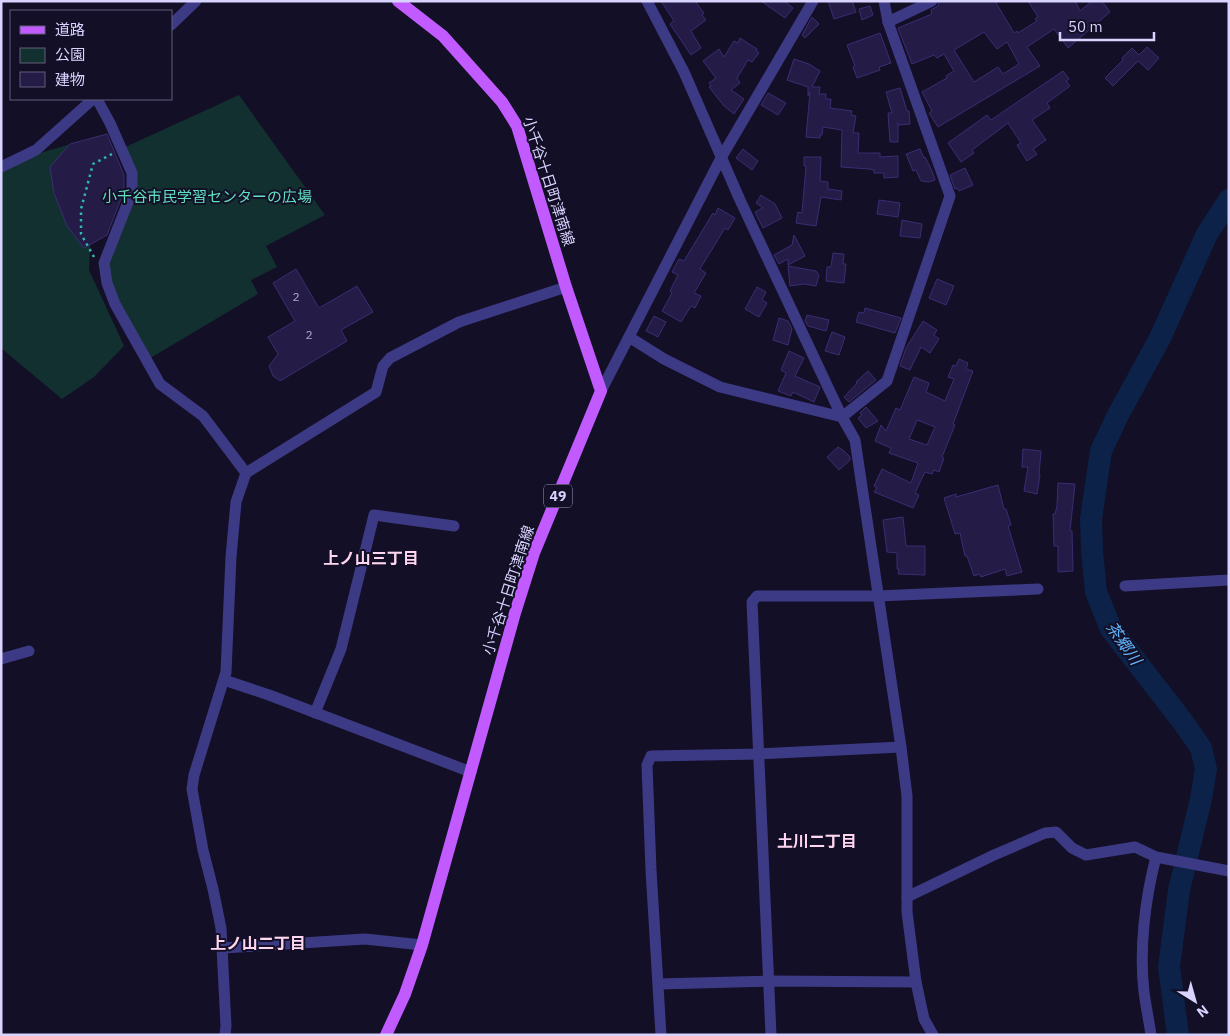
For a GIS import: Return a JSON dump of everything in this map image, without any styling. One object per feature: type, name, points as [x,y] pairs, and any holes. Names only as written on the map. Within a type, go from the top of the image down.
[{"type":"main road","name":"小千谷十日町津南線","points":[[386,1035],[405,994],[422,945],[515,613],[534,553],[601,391],[566,287],[517,126],[502,102],[443,36],[398,1]]},
{"type":"street","points":[[172,24],[196,1]]},
{"type":"street","points":[[647,1],[684,72],[842,417],[855,440],[907,796],[906,912],[916,982],[924,1019],[933,1035]]},
{"type":"street","points":[[601,391],[722,158],[813,1]]},
{"type":"street","points":[[842,417],[887,381],[950,196],[888,22],[884,1]]},
{"type":"street","points":[[888,22],[932,1]]},
{"type":"street","points":[[1,167],[36,150],[94,100]]},
{"type":"street","points":[[96,100],[110,123],[132,173],[132,192],[104,262],[107,283],[115,304],[160,384],[203,416],[246,473]]},
{"type":"street","points":[[225,1035],[223,948],[214,889],[203,850],[192,789],[194,774],[226,672],[231,557],[236,502],[246,473],[376,392],[384,366],[390,358],[459,322],[566,287]]},
{"type":"street","points":[[629,337],[664,359],[720,387],[842,417]]},
{"type":"street","points":[[315,713],[341,648],[374,515],[454,526]]},
{"type":"street","points":[[1125,586],[1229,580]]},
{"type":"street","points":[[771,1035],[752,602],[757,596],[878,596],[1038,589]]},
{"type":"street","points":[[1,658],[29,651]]},
{"type":"street","points":[[224,680],[269,695],[471,772]]},
{"type":"street","points":[[661,1035],[647,765],[651,756],[759,754],[901,747]]},
{"type":"street","points":[[907,898],[994,855],[1046,833],[1056,832],[1072,848],[1086,855],[1135,847],[1156,858],[1229,871]]},
{"type":"street","points":[[1151,1035],[1144,991],[1143,951],[1148,887],[1156,858]]},
{"type":"street","points":[[223,948],[365,939],[422,945]]},
{"type":"street","points":[[659,984],[769,981],[916,982]]},
{"type":"path","points":[[105,275],[81,234],[81,208],[93,164],[121,149]]},
{"type":"green space","name":"小千谷市民学習センターの広場","points":[[239,95],[325,215],[266,246],[277,267],[251,280],[258,294],[147,360],[105,275],[132,173],[121,149]]},
{"type":"green space","points":[[95,137],[89,270],[124,346],[94,377],[62,399],[1,348],[1,171],[33,155]]},
{"type":"building","points":[[661,1],[695,1],[704,13],[702,15],[706,20],[691,31],[701,48],[691,55],[670,24],[674,21]]},
{"type":"building","points":[[761,1],[784,1],[793,8],[785,18]]},
{"type":"building","points":[[828,1],[852,1],[856,12],[834,19]]},
{"type":"building","points":[[939,1],[995,1],[1014,33],[1017,31],[1018,33],[1037,21],[1035,19],[1038,17],[1028,1],[1075,1],[1080,11],[1092,1],[1102,1],[1110,12],[1068,48],[1054,29],[1027,47],[1040,66],[938,127],[929,113],[932,111],[922,92],[947,78],[946,76],[954,71],[944,54],[937,58],[934,55],[912,64],[898,28],[932,14],[931,10],[938,6]],"holes":[[[984,32],[997,49],[1007,42],[1019,64],[1003,74],[998,67],[974,82],[954,50]]]},
{"type":"building","points":[[870,6],[873,15],[862,20],[859,9]]},
{"type":"building","points":[[812,17],[819,24],[805,38],[802,35]]},
{"type":"building","points":[[880,33],[891,63],[879,67],[880,70],[857,78],[853,67],[855,66],[847,45]]},
{"type":"building","points":[[740,38],[757,49],[756,51],[759,53],[752,62],[748,60],[737,78],[740,83],[731,90],[744,99],[734,114],[724,106],[709,87],[711,86],[709,83],[716,78],[703,61],[719,49],[724,57],[734,41],[738,43]]},
{"type":"building","points":[[1147,47],[1159,58],[1148,70],[1138,61],[1113,86],[1105,78],[1132,48],[1139,55]]},
{"type":"building","points":[[794,59],[809,64],[820,71],[812,87],[820,87],[819,94],[826,94],[826,99],[831,99],[830,108],[852,111],[851,115],[856,116],[853,133],[859,133],[858,153],[880,153],[880,157],[898,156],[898,177],[884,178],[884,173],[874,173],[874,170],[841,167],[842,130],[823,127],[820,138],[806,137],[810,92],[808,96],[808,87],[787,80]]},
{"type":"building","points":[[1063,71],[1069,79],[1066,81],[1070,86],[1047,103],[1050,108],[1032,120],[1046,140],[1033,149],[1037,154],[1027,161],[1017,145],[1021,143],[1008,123],[972,150],[974,153],[961,162],[948,143],[987,115],[991,120]]},
{"type":"building","points":[[900,88],[907,111],[909,111],[910,124],[899,125],[898,123],[898,142],[890,142],[888,113],[892,113],[886,92]]},
{"type":"building","points":[[768,93],[786,103],[778,115],[761,105]]},
{"type":"building","points":[[107,134],[124,175],[124,191],[107,235],[84,248],[67,226],[54,193],[50,167],[70,144]]},
{"type":"building","points":[[743,149],[758,161],[752,170],[736,158]]},
{"type":"building","points":[[920,149],[935,180],[929,182],[921,181],[916,170],[913,171],[906,154]]},
{"type":"building","points":[[804,157],[821,157],[820,181],[828,182],[828,189],[842,191],[841,200],[821,197],[816,226],[796,223],[798,212],[802,213],[806,166],[804,166]]},
{"type":"building","points":[[965,168],[973,185],[959,191],[957,188],[955,189],[950,175]]},
{"type":"building","points":[[761,195],[775,204],[782,218],[763,228],[755,212],[763,208],[756,203]]},
{"type":"building","points":[[879,200],[900,203],[898,217],[877,214]]},
{"type":"building","points":[[718,208],[735,218],[728,230],[725,228],[700,269],[706,273],[694,293],[701,296],[695,308],[691,306],[681,322],[662,311],[672,293],[670,291],[678,275],[672,272],[679,259],[684,261],[713,213],[715,215]]},
{"type":"building","points":[[902,220],[922,224],[920,238],[900,236]]},
{"type":"building","points":[[794,235],[805,256],[788,265],[788,259],[779,264],[774,255],[792,245]]},
{"type":"building","points":[[833,253],[844,254],[843,264],[846,264],[844,283],[826,281],[827,267],[831,267]]},
{"type":"building","points":[[788,266],[816,271],[819,275],[816,286],[804,284],[790,286]]},
{"type":"building","points":[[296,269],[319,308],[357,286],[373,312],[341,330],[347,341],[280,381],[273,376],[269,366],[278,354],[268,337],[295,321],[273,283]]},
{"type":"building","points":[[937,279],[954,286],[946,305],[929,298]]},
{"type":"building","points":[[757,287],[766,292],[762,300],[767,303],[759,317],[745,309]]},
{"type":"building","points":[[865,308],[901,318],[895,333],[856,322],[859,312],[864,313]]},
{"type":"building","points":[[807,315],[829,320],[826,331],[808,326],[805,321]]},
{"type":"building","points":[[654,316],[666,322],[658,337],[646,331]]},
{"type":"building","points":[[779,318],[788,321],[792,329],[788,345],[773,340]]},
{"type":"building","points":[[923,321],[937,330],[934,335],[939,339],[930,353],[921,347],[910,370],[900,366],[906,348]]},
{"type":"building","points":[[832,332],[845,337],[839,355],[825,351]]},
{"type":"building","points":[[789,351],[804,358],[795,376],[820,387],[814,402],[793,392],[791,396],[778,391],[786,373],[781,370]]},
{"type":"building","points":[[959,359],[968,363],[966,369],[973,371],[953,424],[955,425],[942,457],[944,458],[939,472],[934,470],[932,474],[925,472],[915,493],[919,495],[913,508],[874,492],[877,488],[874,486],[882,469],[911,483],[918,463],[889,453],[891,448],[875,441],[881,425],[886,431],[896,408],[900,410],[914,377],[929,383],[926,392],[945,401],[954,379],[948,377],[953,365],[956,366]],"holes":[[[917,420],[935,427],[927,445],[909,439]]]},
{"type":"building","points":[[868,371],[876,380],[849,402],[844,397]]},
{"type":"building","points":[[866,407],[878,421],[866,428],[858,418]]},
{"type":"building","points":[[838,447],[850,457],[850,460],[839,470],[827,457]]},
{"type":"building","points":[[1023,449],[1041,451],[1037,494],[1024,491],[1028,467],[1022,467]]},
{"type":"building","points":[[1058,483],[1075,484],[1070,531],[1072,531],[1073,571],[1058,572],[1058,546],[1054,546],[1053,514],[1055,514],[1057,506]]},
{"type":"building","points":[[998,485],[1004,509],[1006,509],[1011,525],[1008,526],[1022,572],[1007,576],[1005,569],[981,577],[980,574],[974,576],[967,556],[965,556],[960,533],[955,534],[944,498],[956,494],[956,497]]},
{"type":"building","points":[[903,517],[906,546],[925,546],[925,575],[898,574],[897,553],[887,552],[883,520]]},
{"type":"waterway","name":"茶郷川","points":[[1178,1035],[1169,967],[1179,890],[1201,799],[1206,769],[1201,748],[1111,629],[1096,592],[1091,519],[1101,451],[1118,415],[1160,338],[1207,234],[1229,200]]},
{"type":"district","name":"上ノ山三丁目","points":[[371,558]]},
{"type":"district","name":"土川二丁目","points":[[817,841]]},
{"type":"district","name":"上ノ山二丁目","points":[[258,943]]}]
